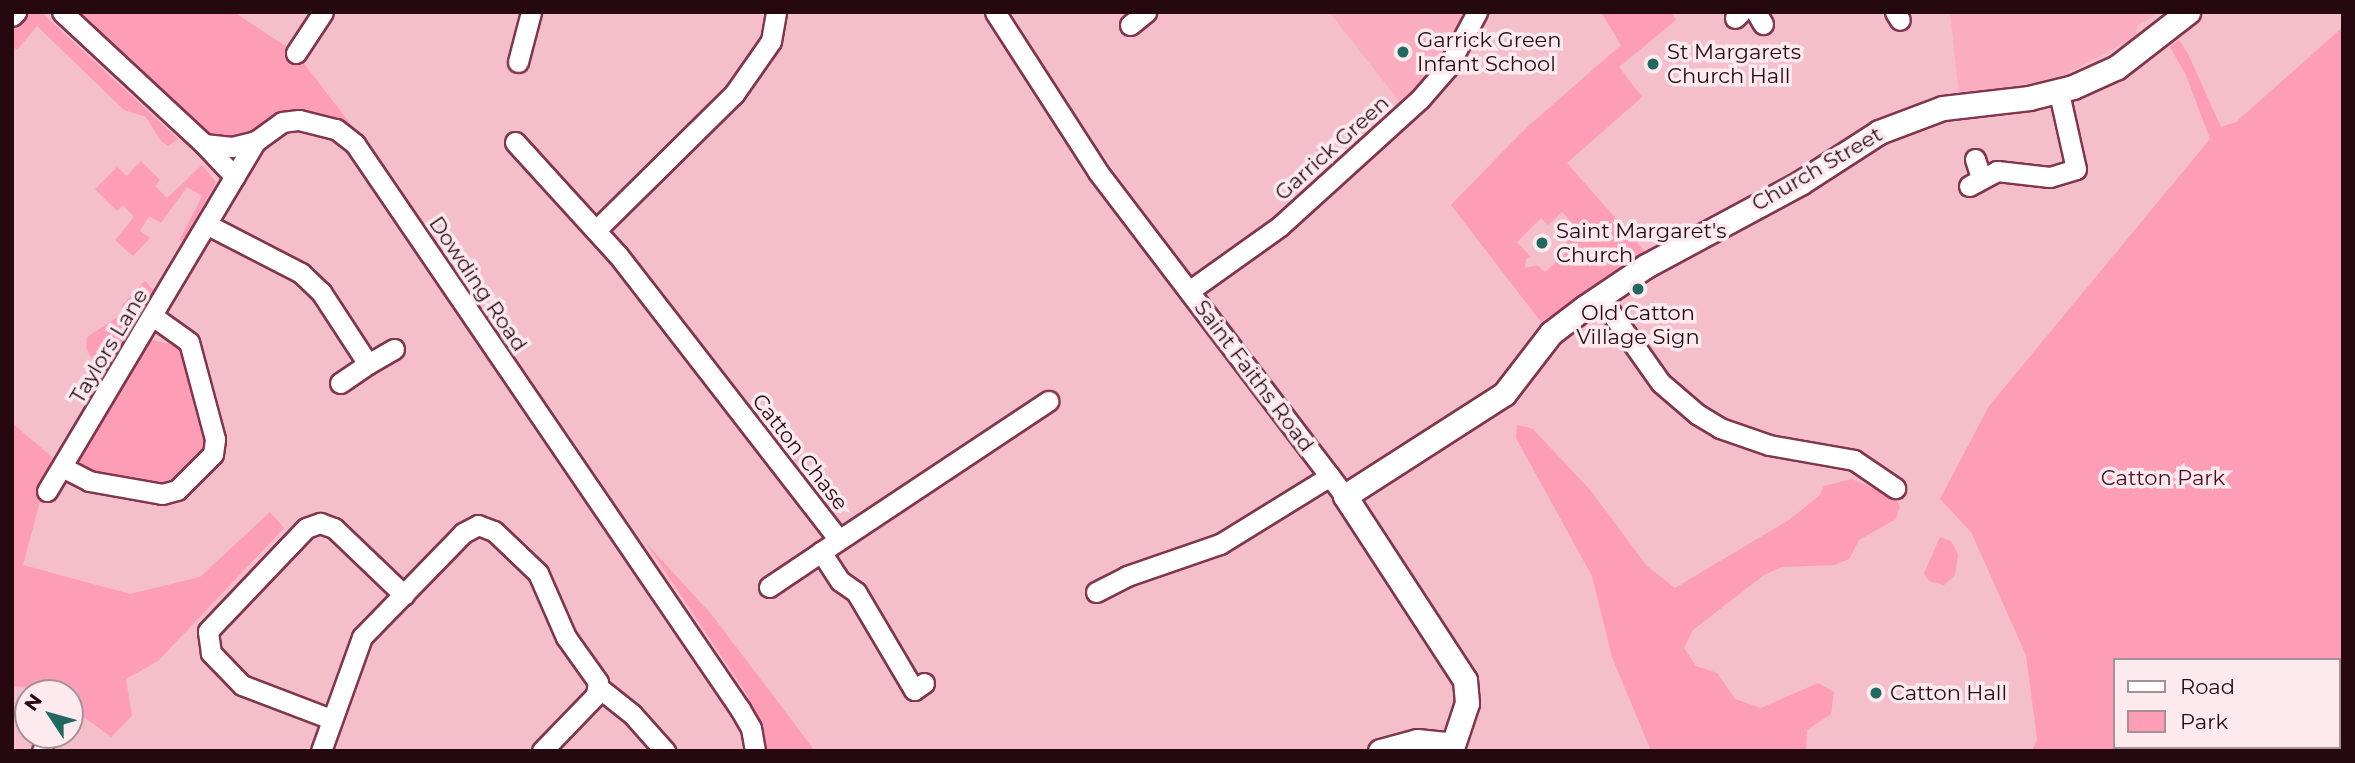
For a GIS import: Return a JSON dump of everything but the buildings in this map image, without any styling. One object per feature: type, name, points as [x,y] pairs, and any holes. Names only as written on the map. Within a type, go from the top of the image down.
[{"type":"street","points":[[12,16],[16,12]]},
{"type":"street","points":[[62,12],[204,144],[235,177]]},
{"type":"street","points":[[296,54],[323,12]]},
{"type":"street","points":[[526,52],[531,12]]},
{"type":"street","points":[[596,230],[734,94],[771,41],[776,12]]},
{"type":"street","name":"Saint Faiths Road","points":[[995,12],[1098,172],[1345,496],[1465,680],[1467,703],[1456,748]]},
{"type":"street","points":[[1130,25],[1146,12]]},
{"type":"street","name":"Garrick Green","points":[[1189,292],[1280,226],[1420,99],[1447,68],[1476,12]]},
{"type":"street","name":"Church Street","points":[[1345,496],[1504,394],[1552,333],[1600,297],[1899,122],[1943,108],[2059,93],[2117,67],[2188,12]]},
{"type":"street","points":[[1975,174],[1997,171],[2050,177],[2083,168],[2059,93]]},
{"type":"street","name":"Dowding Road","points":[[204,144],[232,147],[256,141],[282,122],[319,122],[336,129],[362,152],[740,709],[751,728],[755,751]]},
{"type":"street","name":"Taylors Lane","points":[[47,491],[154,317],[256,141]]},
{"type":"street","name":"Catton Chase","points":[[515,142],[596,230],[838,539],[1048,401]]},
{"type":"street","points":[[208,225],[302,273],[321,292],[368,364]]},
{"type":"street","points":[[1600,297],[1661,383],[1697,414],[1720,428],[1769,445],[1854,460],[1895,488]]},
{"type":"street","points":[[62,467],[89,481],[162,494],[177,490],[213,454],[215,439],[189,342],[154,317]]},
{"type":"street","points":[[340,383],[394,349]]},
{"type":"street","points":[[1096,592],[1127,576],[1220,544],[1330,476]]},
{"type":"street","points":[[331,719],[242,685],[211,653],[208,631],[306,528],[320,523],[334,528],[404,595]]},
{"type":"street","points":[[321,751],[354,651],[463,533],[484,525],[538,573],[566,637],[598,687],[632,714],[665,751]]},
{"type":"street","points":[[769,587],[838,539]]},
{"type":"street","points":[[821,551],[839,581],[856,592],[913,690]]},
{"type":"street","points":[[542,751],[596,695],[598,687]]},
{"type":"street","points":[[1380,751],[1418,741],[1456,748]]},
{"type":"shaded area","name":"Garrick Green Infant School","points":[[1329,12],[1467,12],[1434,72],[1400,102]]},
{"type":"shaded area","points":[[1950,12],[2158,12],[2137,26],[2136,37],[2056,79],[1959,95]]},
{"type":"green space","points":[[21,12],[41,12],[178,139],[168,146],[161,141],[146,117],[124,110],[37,26],[17,50],[12,45],[12,17]]},
{"type":"green space","points":[[63,12],[234,12],[296,53],[362,139],[336,129],[266,130],[204,144]]},
{"type":"green space","points":[[1601,12],[1671,12],[1676,20],[1619,67],[1642,97],[1567,163],[1647,254],[1541,322],[1451,205],[1525,129],[1621,45]],"holes":[[[1562,212],[1579,230],[1565,244],[1570,249],[1545,272],[1537,265],[1525,268],[1526,259],[1531,257],[1517,242],[1541,218],[1548,225]]]},
{"type":"green space","name":"Catton Park","points":[[2343,27],[2343,751],[2032,751],[2037,739],[2026,655],[1971,532],[1940,499],[1989,406],[2210,139],[2186,75],[2170,47],[2179,40],[2221,127],[2236,122]]},
{"type":"green space","points":[[141,161],[160,180],[155,186],[167,198],[202,165],[216,182],[184,240],[179,241],[202,196],[187,187],[161,223],[149,216],[140,231],[150,238],[133,256],[115,240],[134,217],[123,205],[117,211],[95,189],[117,167],[127,176]]},
{"type":"green space","points":[[145,281],[157,294],[103,376],[86,348],[87,337],[124,313],[122,305]]},
{"type":"green space","points":[[148,339],[183,347],[207,445],[173,484],[156,491],[93,478],[79,462],[80,449]]},
{"type":"green space","points":[[12,423],[52,457],[23,565],[130,594],[200,577],[270,512],[284,528],[158,661],[126,679],[132,716],[111,737],[84,717],[84,679],[14,679],[12,686]]},
{"type":"green space","points":[[1517,425],[1533,429],[1591,491],[1647,566],[1675,588],[1789,520],[1820,495],[1824,486],[1852,479],[1894,498],[1900,506],[1896,519],[1859,540],[1849,559],[1834,565],[1782,567],[1764,575],[1693,630],[1684,648],[1696,666],[1717,673],[1735,699],[1761,708],[1818,683],[1834,692],[1831,714],[1807,730],[1806,751],[1651,751],[1612,657],[1592,576],[1516,438]]},
{"type":"green space","points":[[1940,537],[1951,541],[1958,554],[1955,575],[1944,585],[1929,581],[1924,573]]},
{"type":"green space","points":[[646,543],[712,615],[815,751],[764,751],[748,696]]},
{"type":"place","name":"Garrick Green Infant School","points":[[1403,52]]},
{"type":"place","name":"St Margarets Church Hall","points":[[1653,64]]},
{"type":"place","name":"Saint Margaret's Church","points":[[1542,243]]},
{"type":"place","name":"Old Catton Village Sign","points":[[1638,289]]},
{"type":"place","name":"Catton Hall","points":[[1876,693]]}]
